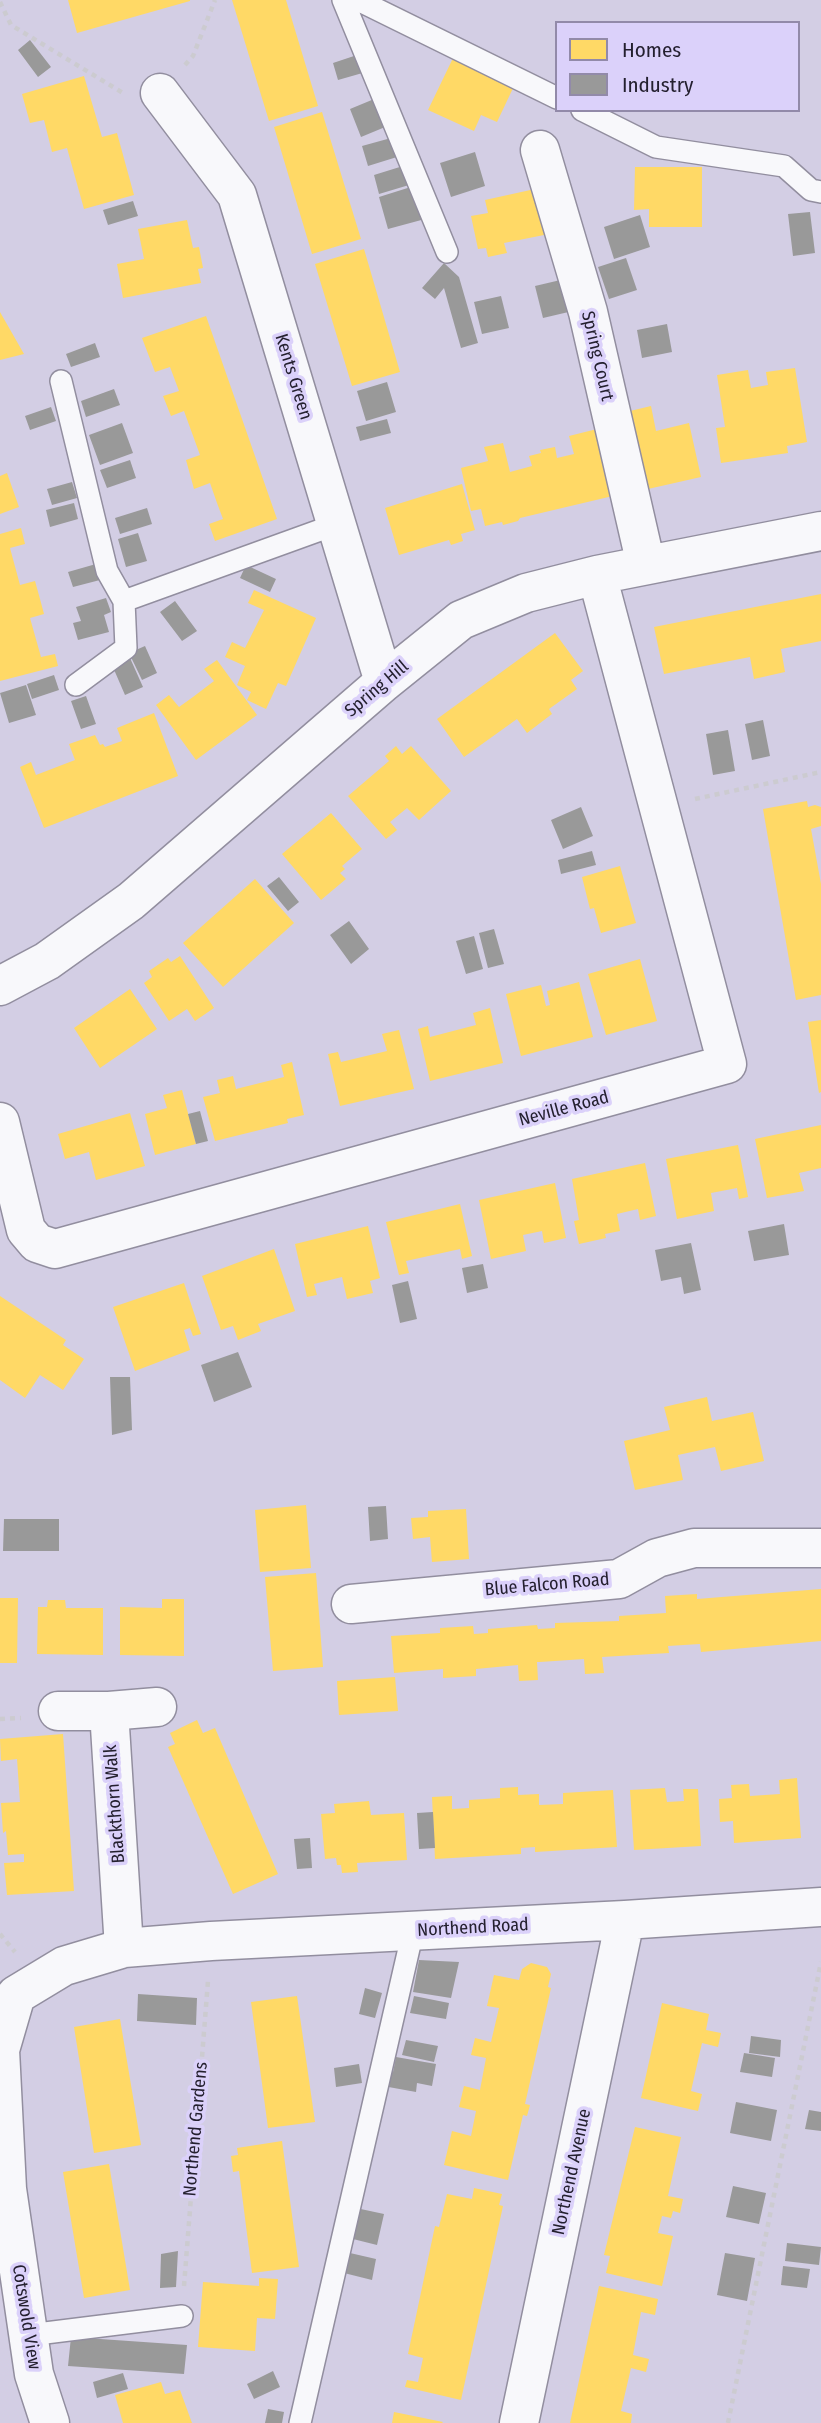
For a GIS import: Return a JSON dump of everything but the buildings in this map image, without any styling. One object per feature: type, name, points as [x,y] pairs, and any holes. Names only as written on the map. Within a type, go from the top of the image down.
[{"type":"street","name":"Kents Green","points":[[160,93],[237,195],[384,682]]},
{"type":"street","name":"Spring Court","points":[[540,150],[587,312],[646,565]]},
{"type":"street","name":"Spring Hill","points":[[2,976],[47,961],[131,901],[384,682],[461,620],[526,593],[597,575],[821,531]]},
{"type":"street","name":"Neville Road","points":[[0,1122],[26,1230],[37,1243],[55,1249],[727,1064],[597,575]]},
{"type":"street","name":"Blue Falcon Road","points":[[351,1604],[619,1579],[657,1558],[694,1548],[821,1548]]},
{"type":"street","points":[[58,1711],[157,1707]]},
{"type":"street","name":"Blackthorn Walk","points":[[109,1711],[124,1948]]},
{"type":"street","name":"Northend Road","points":[[124,1948],[821,1908]]},
{"type":"street","name":"Northend Avenue","points":[[519,2423],[625,1920]]},
{"type":"street","name":"Cotswold View","points":[[50,2423],[34,2374],[3,2189],[1,2050],[16,1995],[64,1966],[124,1948]]},
{"type":"lane","points":[[343,0],[447,252]]},
{"type":"lane","points":[[358,0],[555,97]]},
{"type":"lane","points":[[586,112],[656,147],[784,166],[811,190],[821,192]]},
{"type":"lane","points":[[61,381],[107,571],[124,601],[126,648],[76,685]]},
{"type":"lane","points":[[124,601],[337,524]]},
{"type":"lane","points":[[300,2423],[413,1931]]},
{"type":"lane","points":[[29,2335],[182,2316]]},
{"type":"path","points":[[0,2],[11,25],[121,93],[160,93],[193,56],[215,0]]},
{"type":"path","points":[[659,806],[821,772]]},
{"type":"path","name":"Northend Gardens","points":[[182,2316],[211,1941]]},
{"type":"path","points":[[728,2423],[821,1962]]}]
